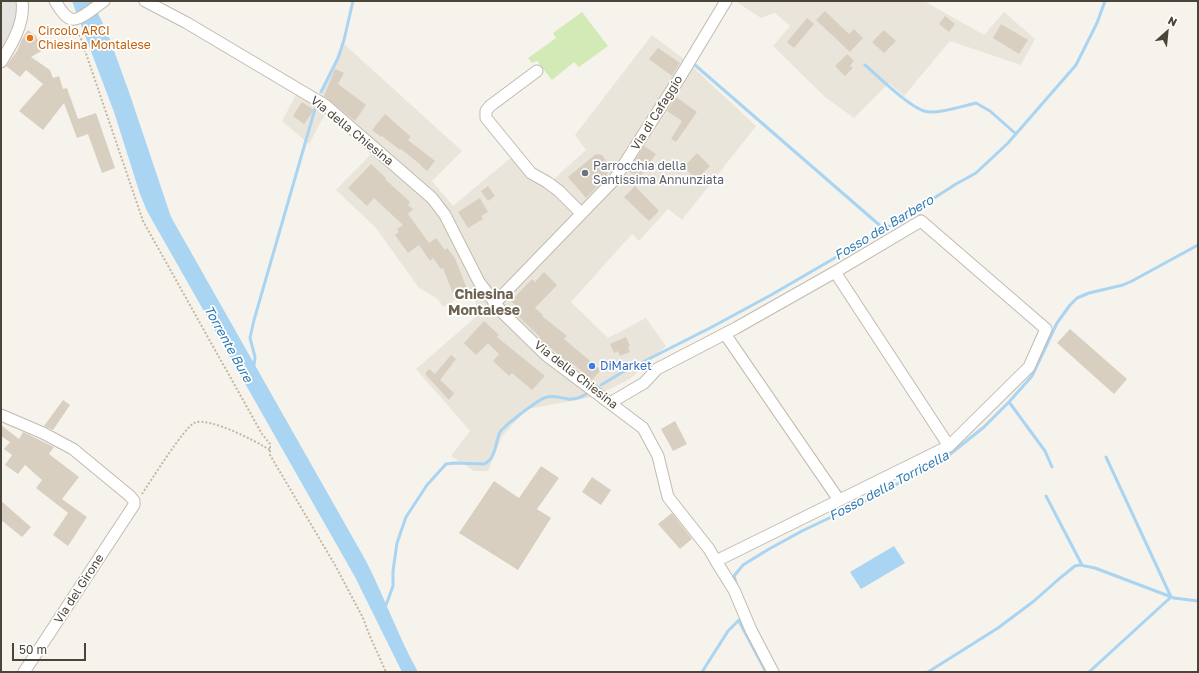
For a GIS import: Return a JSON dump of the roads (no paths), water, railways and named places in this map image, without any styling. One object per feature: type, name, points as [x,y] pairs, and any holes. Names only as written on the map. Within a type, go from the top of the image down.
[{"type":"street","points":[[1,62],[19,28],[22,13],[22,1]]},
{"type":"street","points":[[55,1],[66,17],[72,20],[77,19],[100,4]]},
{"type":"street","name":"Via della Chiesina","points":[[146,1],[187,23],[324,105],[432,198],[445,215],[479,282],[494,304],[546,355],[643,428],[658,456],[668,497],[709,549],[734,590],[751,630],[773,672]]},
{"type":"street","name":"Via di Cafaggio","points":[[494,304],[616,177],[682,74],[726,1]]},
{"type":"street","points":[[537,71],[492,104],[486,111],[486,118],[531,173],[559,191],[581,213]]},
{"type":"street","points":[[610,403],[644,383],[657,369],[725,334],[835,272],[921,221],[1046,329],[1029,367],[949,446],[716,561]]},
{"type":"street","points":[[835,272],[949,446]]},
{"type":"street","points":[[725,334],[839,500]]},
{"type":"street","name":"Via del Girone","points":[[1,415],[43,433],[73,449],[130,496],[134,504],[24,672]]},
{"type":"water","name":"Torrente Bure","points":[[72,1],[92,1],[108,34],[171,217],[366,561],[404,645],[418,672],[402,672],[355,577],[147,211],[140,194],[114,112]]},
{"type":"water","points":[[894,546],[905,563],[861,589],[850,572]]},
{"type":"waterway","points":[[321,92],[338,58],[344,40],[353,1]]},
{"type":"waterway","name":"Fosso del Barbero","points":[[601,385],[621,373],[771,295],[895,223],[976,173],[1008,143],[1076,65],[1097,23],[1105,1]]},
{"type":"waterway","points":[[695,65],[884,229]]},
{"type":"waterway","points":[[865,65],[917,108],[924,111],[935,112],[976,103],[990,111],[1016,134]]},
{"type":"waterway","name":"Torrente Bure","points":[[254,365],[255,357],[250,338],[254,320],[315,109]]},
{"type":"waterway","name":"Fosso della Torricella","points":[[737,587],[734,576],[743,565],[802,531],[869,499],[944,459],[984,427],[1032,376],[1057,323],[1077,298],[1089,293],[1123,285],[1198,245]]},
{"type":"waterway","name":"Fosso del Barbero","points":[[386,605],[393,586],[393,571],[397,543],[406,517],[427,485],[446,464],[484,464],[488,462],[493,455],[498,436],[501,431],[509,423],[543,398],[555,396],[574,399],[588,393]]},
{"type":"waterway","points":[[1009,402],[1045,451],[1052,467]]},
{"type":"waterway","points":[[1106,457],[1171,597]]},
{"type":"waterway","points":[[1046,496],[1082,565]]},
{"type":"waterway","points":[[928,672],[998,628],[1034,601],[1075,566],[1080,565],[1095,568],[1174,598],[1198,601]]},
{"type":"waterway","points":[[1089,672],[1171,597]]},
{"type":"waterway","name":"Fosso della Torricella","points":[[702,672],[728,631],[739,620]]},
{"type":"waterway","points":[[739,621],[766,672]]},
{"type":"place","name":"Circolo ARCI Chiesina Montalese","points":[[30,38]]},
{"type":"place","name":"Parrocchia della Santissima Annunziata","points":[[585,173]]},
{"type":"place","name":"DiMarket","points":[[592,366]]},
{"type":"district","name":"Chiesina Montalese","points":[[484,304]]}]
